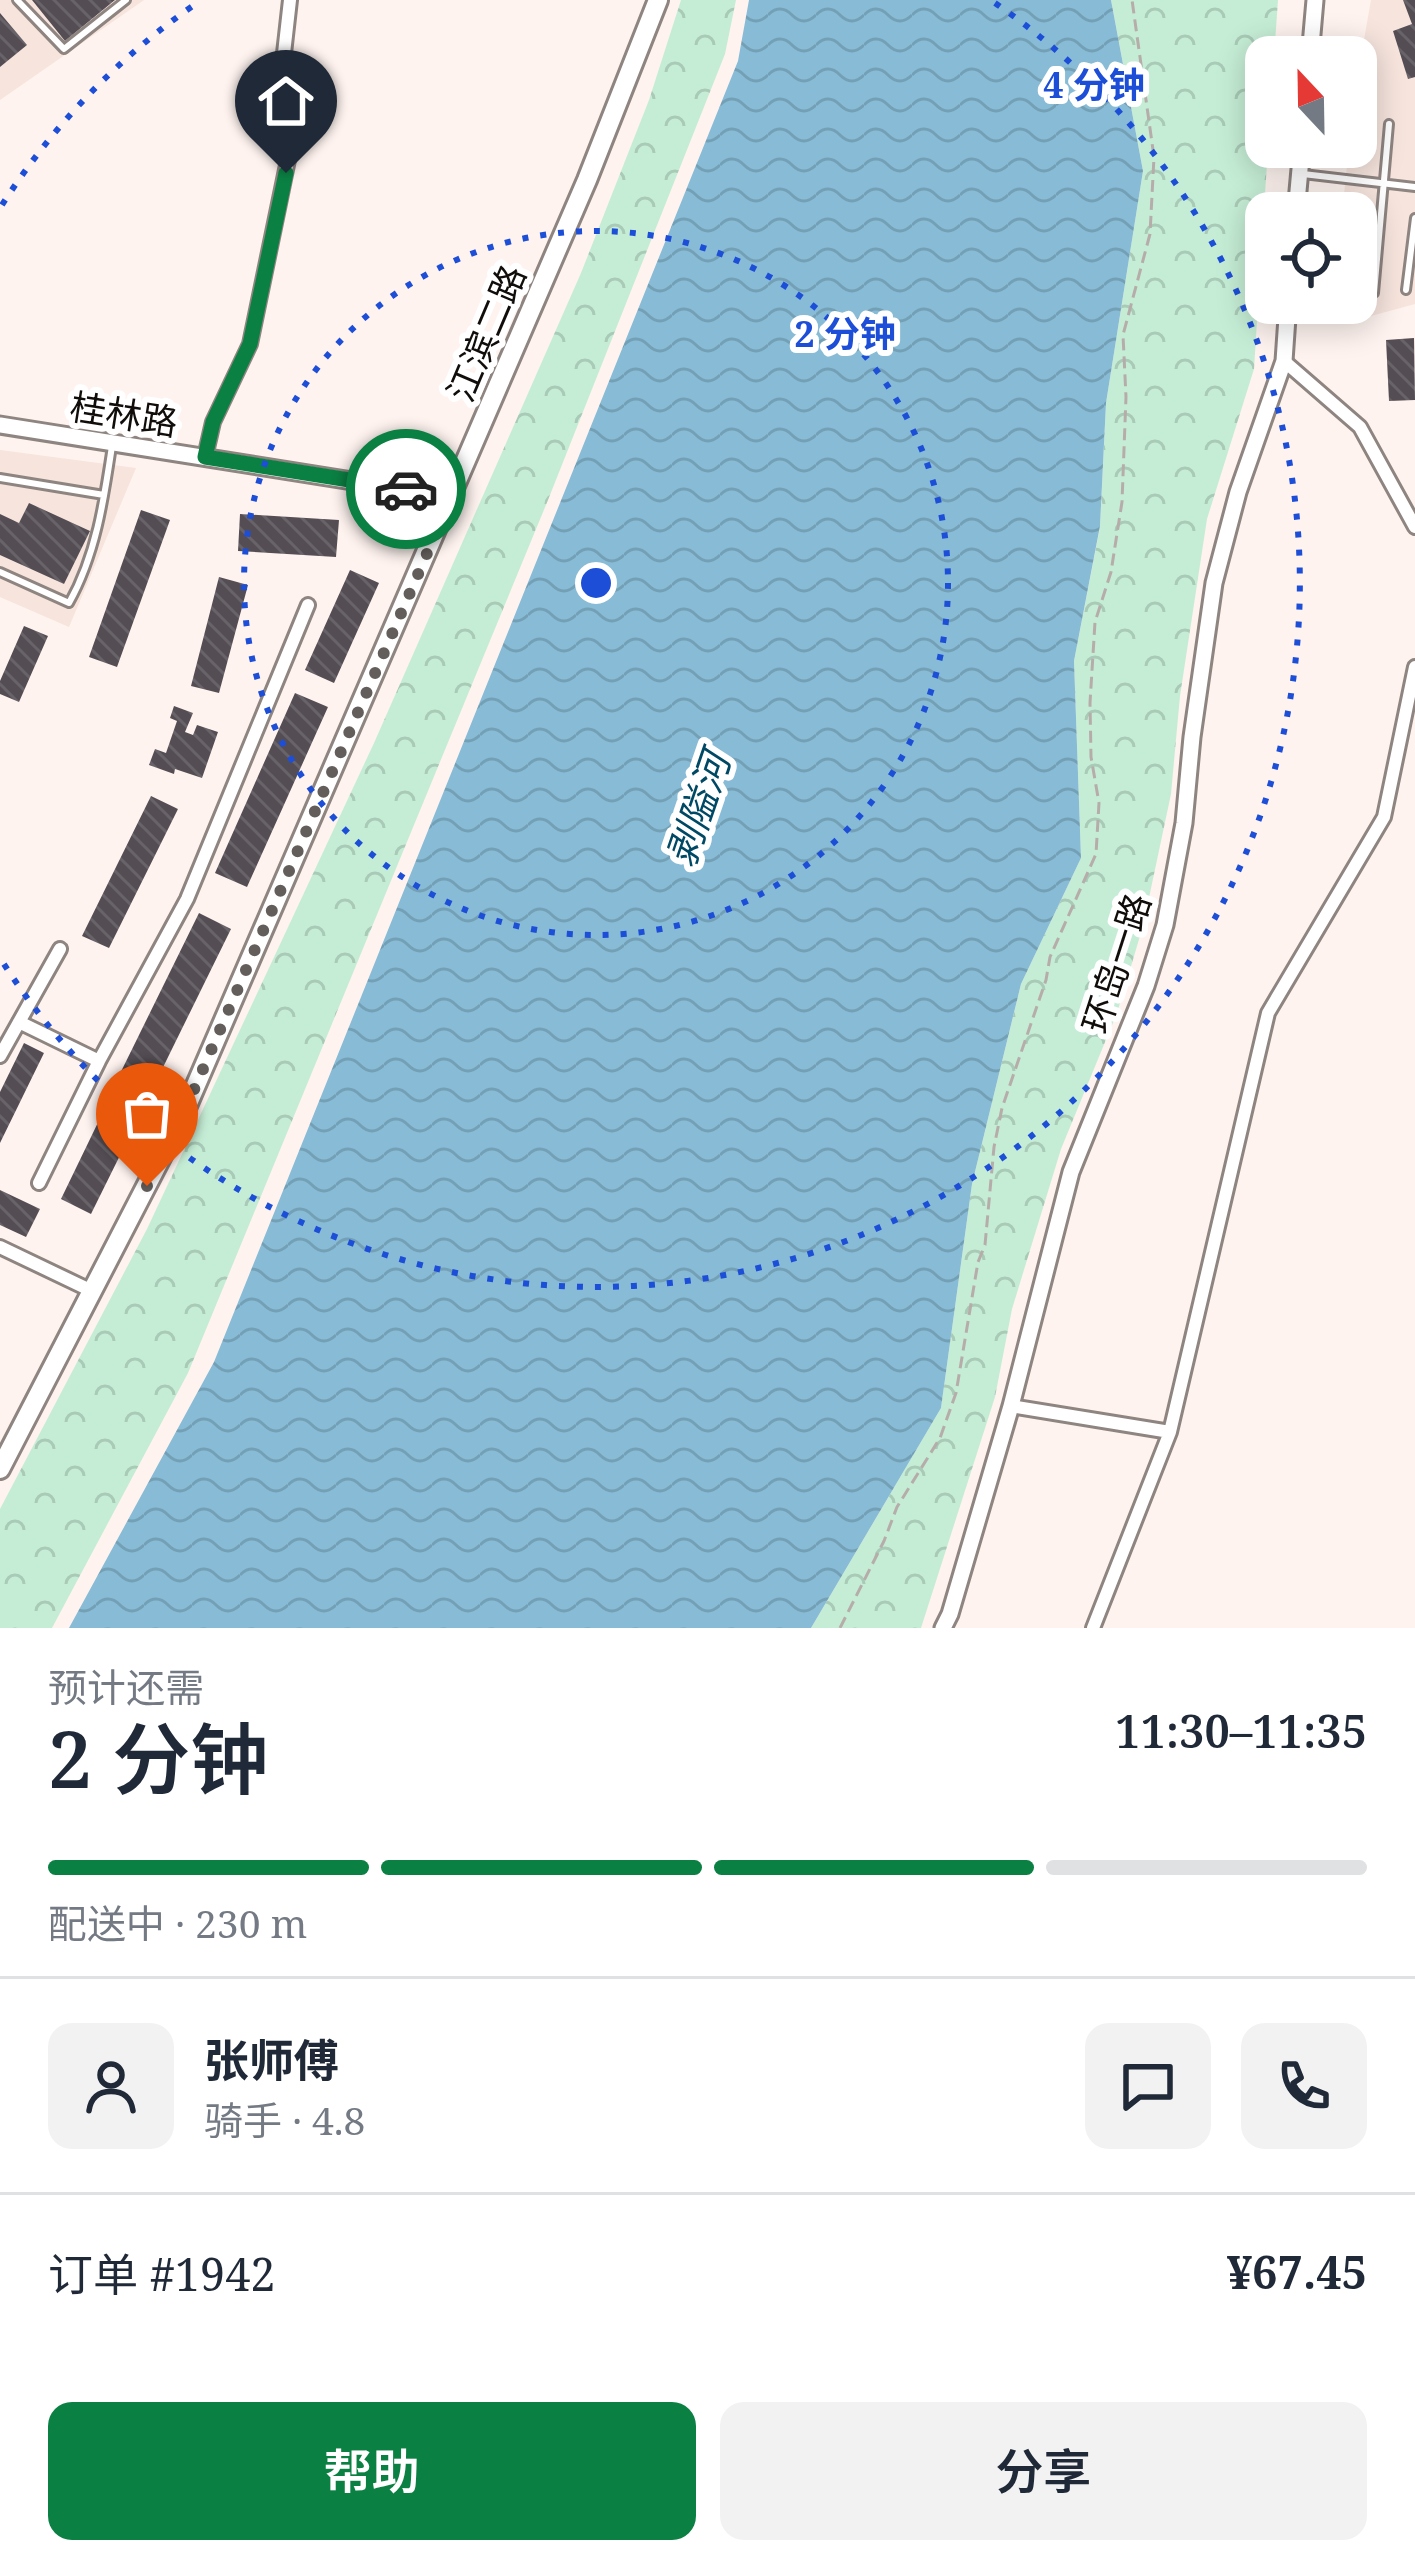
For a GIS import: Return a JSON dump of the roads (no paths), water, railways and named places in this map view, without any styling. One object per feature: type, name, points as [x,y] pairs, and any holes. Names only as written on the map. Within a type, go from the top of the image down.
[{"type":"main road","name":"江滨二路","points":[[0,1469],[183,1115],[587,180],[658,0]]},
{"type":"street","points":[[205,457],[213,422],[250,344],[294,131],[280,89],[290,0]]},
{"type":"street","points":[[1312,36],[1315,0]]},
{"type":"street","points":[[1298,192],[1300,168]]},
{"type":"street","name":"环岛一路","points":[[943,1628],[1011,1406],[1071,1172],[1166,926],[1214,583],[1238,492],[1284,362],[1287,324]]},
{"type":"street","points":[[1284,362],[1360,427],[1415,527]]},
{"type":"street","name":"桂林路","points":[[0,425],[452,496]]},
{"type":"street","points":[[39,1184],[187,898],[308,605]]},
{"type":"street","points":[[1093,1628],[1170,1432],[1268,1013],[1384,817],[1415,667]]},
{"type":"street","points":[[0,1056],[60,949]]},
{"type":"street","points":[[19,1022],[99,1061]]},
{"type":"street","points":[[0,1247],[92,1292]]},
{"type":"street","points":[[1011,1406],[1170,1432]]},
{"type":"lane","points":[[17,0],[64,49],[126,0]]},
{"type":"lane","points":[[1377,260],[1389,124]]},
{"type":"lane","points":[[1299,174],[1415,187]]},
{"type":"lane","points":[[1406,290],[1415,218]]},
{"type":"lane","points":[[0,572],[69,603],[101,520],[112,442]]},
{"type":"lane","points":[[0,478],[104,495]]},
{"type":"water","name":"剥隘河","points":[[749,0],[1111,0],[1143,171],[1106,403],[1100,526],[1074,661],[1081,858],[1021,984],[972,1184],[941,1408],[811,1628],[69,1628],[214,1362],[738,61]]}]
